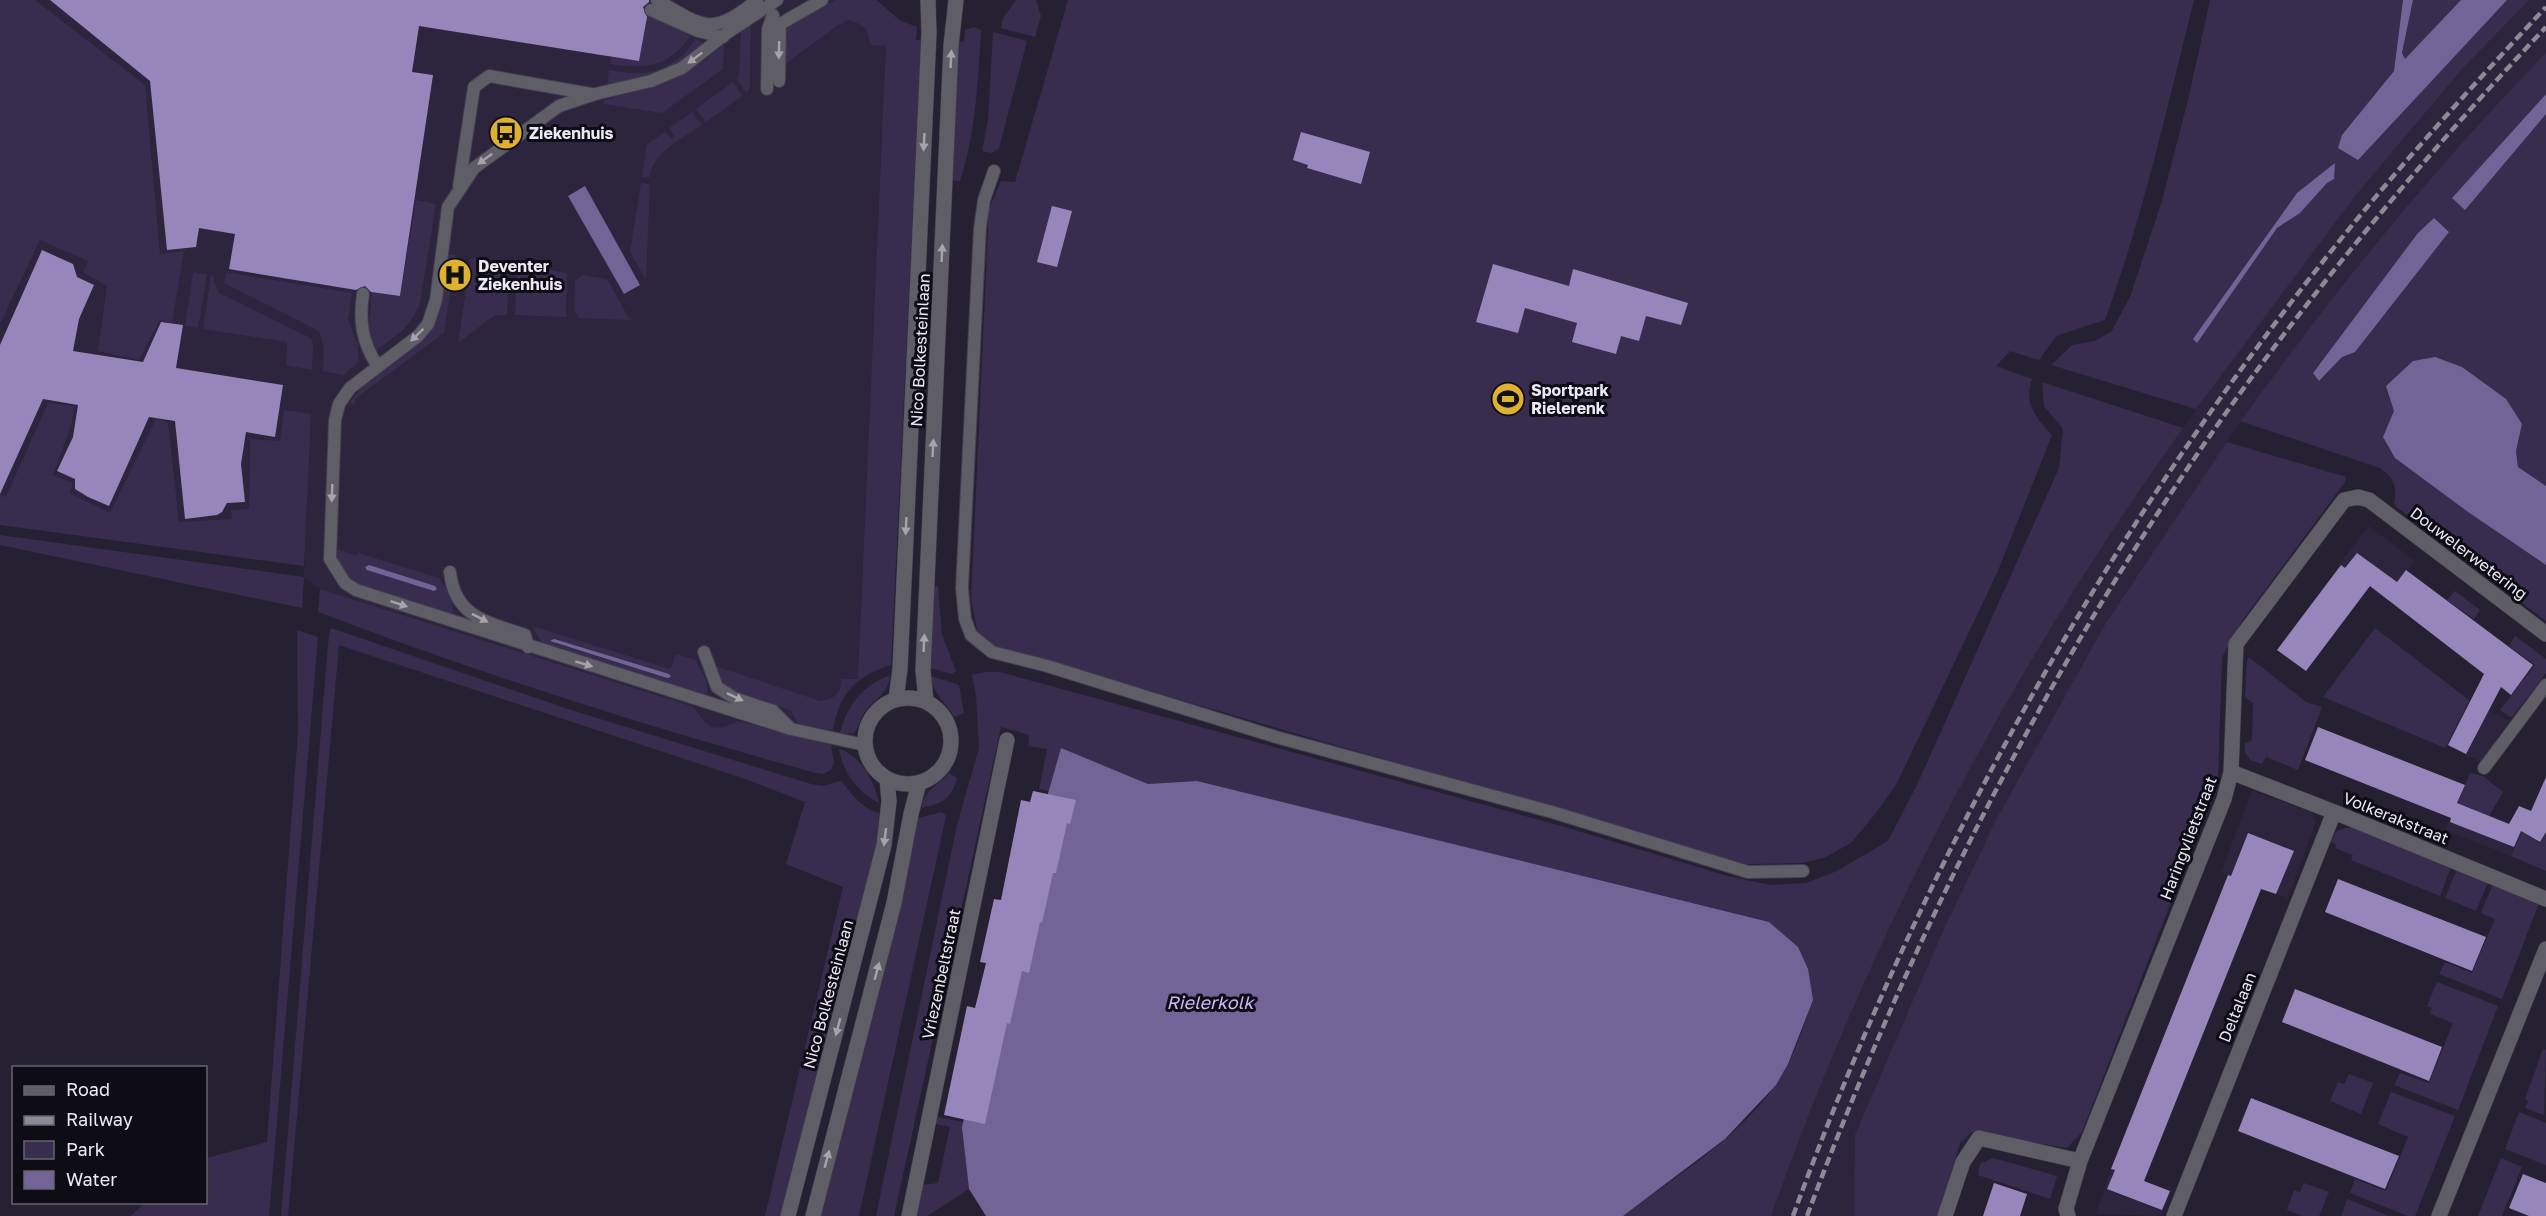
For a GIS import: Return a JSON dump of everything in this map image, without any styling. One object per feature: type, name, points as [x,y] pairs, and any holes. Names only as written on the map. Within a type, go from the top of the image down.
[{"type":"street","name":"Nico Bolkesteinlaan","points":[[896,699],[900,669],[929,45],[928,0]]},
{"type":"street","name":"Nico Bolkesteinlaan","points":[[926,701],[923,670],[951,46],[956,0]]},
{"type":"street","name":"Haringvlietstraat","points":[[2068,1216],[2066,1209],[2080,1161],[2224,799],[2231,772],[2236,644],[2344,500],[2358,497],[2369,500]]},
{"type":"street","name":"Douwelerwetering","points":[[2369,500],[2546,634]]},
{"type":"street","points":[[896,699],[926,701],[945,719],[950,731],[951,744],[942,769],[932,778],[920,783],[909,784],[887,779],[872,765],[865,746],[867,728],[875,712],[896,699]]},
{"type":"street","name":"Vriezenbeltstraat","points":[[909,1216],[1007,740]]},
{"type":"street","name":"Volkerakstraat","points":[[2231,772],[2546,899]]},
{"type":"street","name":"Nico Bolkesteinlaan","points":[[788,1216],[884,845],[889,801],[887,779]]},
{"type":"street","points":[[813,1216],[894,903],[911,814],[920,783]]},
{"type":"street","name":"Deltalaan","points":[[2174,1216],[2334,812]]},
{"type":"street","points":[[2439,1216],[2546,949]]},
{"type":"street","points":[[1945,1216],[1963,1162],[1979,1138],[2080,1161]]},
{"type":"lane","points":[[654,5],[700,25],[725,22],[757,0]]},
{"type":"lane","points":[[777,0],[682,68],[667,75],[559,106],[474,168],[448,207],[436,300],[428,324],[418,336],[377,365],[350,388],[339,404],[335,420],[330,559],[345,583],[356,590],[528,647],[791,729],[865,746]]},
{"type":"lane","points":[[779,81],[780,24],[822,0]]},
{"type":"lane","points":[[654,5],[698,31],[723,37]]},
{"type":"lane","points":[[767,89],[768,29],[773,15]]},
{"type":"lane","points":[[458,192],[474,87],[483,80],[489,76],[595,94]]},
{"type":"lane","points":[[994,171],[984,200],[980,228],[962,588],[965,619],[972,635],[982,645],[992,652],[1047,666],[1276,737],[1552,812],[1748,873],[1803,871]]},
{"type":"lane","points":[[363,294],[360,318],[363,338],[377,365]]},
{"type":"lane","points":[[450,572],[462,607],[478,619],[525,635],[528,647]]},
{"type":"lane","points":[[704,652],[717,687],[734,698],[773,711],[791,729]]},
{"type":"lane","points":[[2484,768],[2546,685]]},
{"type":"shaded area","name":"Deventer Ziekenhuis","points":[[0,0],[877,0],[899,20],[917,27],[916,40],[921,40],[891,665],[854,684],[840,701],[831,745],[794,737],[714,728],[704,723],[693,707],[320,589],[304,577],[305,554],[0,511]]},
{"type":"shaded area","points":[[2453,0],[2546,0],[2546,149],[2287,437],[2241,422],[2227,441],[1881,1216],[1740,1216],[1761,1160],[2155,419],[2183,428],[2196,410],[2172,400],[2281,198]]},
{"type":"shaded area","points":[[2369,526],[2415,561],[2385,599],[2339,564]]},
{"type":"shaded area","points":[[2469,700],[2509,721],[2481,762],[2446,745]]},
{"type":"shaded area","points":[[2252,791],[2311,812],[2316,822],[2288,898],[2221,872]]},
{"type":"shaded area","points":[[2458,803],[2509,822],[2522,832],[2511,856],[2445,830]]},
{"type":"shaded area","points":[[2111,1169],[2172,1191],[2161,1216],[2096,1214]]},
{"type":"green space","points":[[0,0],[35,0],[145,85],[160,254],[184,251],[172,323],[160,320],[139,360],[98,351],[107,286],[83,272],[88,261],[40,240],[0,324]]},
{"type":"green space","points":[[836,0],[877,0],[899,20],[917,27],[916,40],[921,40],[891,665],[868,674],[851,688],[840,706],[833,730],[799,725],[791,711],[731,689],[720,683],[715,666],[820,701],[836,695],[841,679],[858,679],[886,46],[870,45],[865,28],[849,20],[838,25],[784,65],[784,31],[788,25]]},
{"type":"green space","points":[[1016,0],[1036,0],[1041,16],[1035,37],[1001,28],[1003,18]]},
{"type":"green space","name":"Sportpark Rielerenk","points":[[1068,0],[2194,0],[2143,202],[2105,320],[2056,336],[2039,360],[2010,351],[1996,366],[2032,379],[2030,403],[2036,416],[2052,435],[1997,573],[1896,785],[1851,843],[1826,857],[1802,863],[1744,864],[989,644],[979,639],[971,600],[989,209],[1001,181],[1015,182]]},
{"type":"green space","points":[[2210,0],[2403,0],[2394,71],[2342,135],[2494,14],[2507,0],[2529,0],[2462,69],[2355,196],[2196,409],[2051,365],[2072,345],[2095,341],[2111,332],[2130,297],[2162,201],[2189,96]],"holes":[[[2335,164],[2334,179],[2327,183],[2300,213],[2277,228],[2193,339],[2297,193]]]},
{"type":"green space","points":[[2413,0],[2461,0],[2405,60],[2402,53]]},
{"type":"green space","points":[[647,13],[690,36],[673,55],[655,64],[634,66],[610,64],[611,57],[639,61]]},
{"type":"green space","points":[[751,24],[750,88],[746,93],[737,79],[739,78],[741,32]]},
{"type":"green space","points":[[974,27],[981,30],[973,125],[960,181],[951,180],[958,42],[964,41],[965,30]]},
{"type":"green space","points":[[993,32],[1027,41],[999,148],[992,153],[982,151],[988,120]]},
{"type":"green space","points":[[696,39],[705,44],[670,67],[635,80],[607,86],[609,70],[636,73],[658,70],[678,59]]},
{"type":"green space","points":[[724,45],[723,69],[662,113],[604,104],[604,100],[666,83],[698,65]]},
{"type":"green space","points":[[2546,53],[2546,94],[2452,198],[2531,130],[2546,114],[2546,486],[2518,467],[2516,451],[2522,424],[2394,411],[2384,437],[2395,458],[2468,512],[2546,565],[2546,621],[2394,505],[2394,484],[2380,468],[2241,421],[2349,277],[2425,185]],"holes":[[[2434,218],[2449,232],[2355,352],[2342,356],[2319,381],[2313,372],[2418,234]]]},
{"type":"green space","points":[[733,82],[742,96],[706,122],[696,109]]},
{"type":"green space","points":[[692,112],[702,125],[662,153],[652,168],[650,177],[642,177],[647,144],[665,132],[672,139],[675,137],[669,128]]},
{"type":"green space","points":[[641,183],[650,184],[646,280],[630,252]]},
{"type":"green space","points":[[416,200],[436,204],[420,303],[402,331],[374,351],[369,324],[372,292],[400,296]]},
{"type":"green space","points":[[448,254],[456,255],[444,333],[355,399],[355,405],[349,404],[362,386],[435,322],[440,309]]},
{"type":"green space","points":[[471,258],[509,264],[507,315],[495,315],[458,343]]},
{"type":"green space","points":[[517,265],[567,273],[566,317],[515,315]]},
{"type":"green space","points":[[193,272],[207,274],[198,328],[185,326]]},
{"type":"green space","points":[[226,272],[352,293],[348,320],[358,345],[359,362],[343,375],[323,371],[324,348],[319,331],[228,285],[224,282]]},
{"type":"green space","points":[[211,275],[214,276],[214,283],[219,293],[311,338],[312,370],[286,365],[287,342],[203,329]]},
{"type":"green space","points":[[582,275],[607,279],[630,320],[579,318],[574,310],[575,281]]},
{"type":"green space","points":[[2042,382],[2183,428],[2120,519],[2060,613],[1949,807],[1899,907],[1853,1009],[1810,1112],[1771,1216],[1623,1216],[1725,1140],[1761,1104],[1788,1064],[1813,1000],[1197,781],[1148,784],[1061,749],[1049,791],[1039,789],[1047,749],[1028,746],[1029,735],[1001,727],[894,1216],[876,1216],[957,825],[979,748],[976,696],[972,675],[1000,672],[1558,825],[1731,877],[1771,885],[1806,883],[1837,871],[1888,841],[1917,785],[2059,468],[2063,429],[2044,406]]},
{"type":"green space","points":[[48,403],[74,406],[72,423],[53,475],[73,483],[70,493],[110,513],[156,419],[168,422],[179,522],[232,519],[231,510],[249,509],[250,439],[280,441],[284,410],[311,414],[304,566],[0,525],[0,495],[6,497]]},
{"type":"green space","points":[[2227,442],[2346,477],[2345,482],[2242,621],[2222,657],[2218,780],[2082,1132],[2067,1148],[1972,1132],[1960,1143],[1938,1216],[1854,1216],[1855,1135],[1943,931],[1996,820],[2106,623]]},
{"type":"green space","points":[[0,535],[304,577],[302,608],[0,545]]},
{"type":"green space","points":[[334,548],[439,578],[452,597],[453,615],[357,586],[342,569]]},
{"type":"green space","points":[[938,586],[942,635],[956,671],[952,674],[931,668],[933,587]]},
{"type":"green space","points":[[320,589],[694,707],[703,720],[712,727],[723,727],[738,721],[831,745],[834,763],[831,770],[823,774],[816,773],[690,737],[503,678],[318,612]]},
{"type":"green space","points":[[2455,591],[2480,610],[2474,619],[2447,600]]},
{"type":"green space","points":[[532,626],[670,669],[676,654],[695,660],[706,679],[708,699],[543,645]],"holes":[[[554,640],[669,674],[671,677],[667,678],[554,643]]]},
{"type":"green space","points":[[331,628],[571,710],[811,784],[822,786],[841,781],[862,805],[879,813],[877,841],[781,1216],[765,1216],[843,887],[786,864],[805,802],[745,779],[339,645],[288,1216],[281,1216]]},
{"type":"green space","points":[[2375,628],[2469,700],[2445,748],[2323,697]]},
{"type":"green space","points":[[297,630],[318,637],[269,1216],[131,1216],[143,1204],[207,1204],[207,1158],[267,1142],[298,732]]},
{"type":"green space","points":[[2515,636],[2546,659],[2546,673],[2511,718],[2500,710],[2535,665],[2509,646]]},
{"type":"green space","points":[[2250,658],[2306,702],[2322,707],[2298,770],[2266,757],[2262,764],[2250,760],[2245,752],[2245,743],[2252,740],[2253,703],[2245,697],[2247,660]]},
{"type":"green space","points":[[890,675],[887,686],[864,713],[853,734],[840,733],[847,713],[858,697],[880,679]]},
{"type":"green space","points":[[931,676],[959,685],[964,713],[954,717],[937,693]]},
{"type":"green space","points":[[839,749],[854,757],[866,771],[879,803],[871,799],[853,781],[844,766]]},
{"type":"green space","points":[[949,773],[957,778],[949,796],[941,802],[922,808],[928,793]]},
{"type":"green space","points":[[2470,773],[2483,776],[2503,792],[2489,816],[2458,803]]},
{"type":"green space","points":[[942,812],[946,816],[859,1216],[819,1216],[900,907],[918,818]]},
{"type":"green space","points":[[2352,828],[2451,867],[2440,896],[2351,860],[2353,855],[2335,848],[2337,845],[2331,842],[2336,832]]},
{"type":"green space","points":[[2522,832],[2540,843],[2546,833],[2546,871],[2511,856]]},
{"type":"green space","points":[[2457,869],[2488,882],[2476,911],[2445,898]]},
{"type":"green space","points":[[2493,884],[2539,903],[2502,999],[2439,974],[2445,962],[2472,973],[2495,919],[2481,913]]},
{"type":"green space","points":[[2437,982],[2498,1006],[2458,1110],[2394,1085],[2400,1073],[2429,1083],[2453,1023],[2430,1014],[2432,1008],[2427,1006]]},
{"type":"green space","points":[[2543,1049],[2546,1050],[2544,1115],[2525,1108],[2528,1101],[2525,1099]]},
{"type":"green space","points":[[2349,1074],[2373,1083],[2361,1114],[2330,1101],[2338,1082],[2344,1084]]},
{"type":"green space","points":[[2391,1092],[2455,1116],[2415,1216],[2408,1216],[2350,1193],[2355,1179],[2386,1191],[2408,1137],[2378,1124]]},
{"type":"green space","points":[[2519,1112],[2546,1123],[2546,1165],[2505,1149]]},
{"type":"green space","points":[[933,1116],[963,1122],[969,1189],[927,1216],[915,1216],[923,1185],[938,1183],[950,1127],[931,1123]]},
{"type":"green space","points":[[1993,1158],[2057,1176],[2050,1199],[1978,1175],[1980,1164]]},
{"type":"green space","points":[[2501,1158],[2522,1167],[2502,1216],[2478,1216]]},
{"type":"green space","points":[[2304,1183],[2329,1192],[2319,1216],[2303,1216],[2287,1210],[2294,1190],[2300,1192]]},
{"type":"green space","points":[[2347,1199],[2389,1216],[2341,1216]]},
{"type":"water","points":[[2403,0],[2413,0],[2402,53],[2405,59],[2461,0],[2507,0],[2358,160],[2338,148],[2342,135],[2394,71]]},
{"type":"water","points":[[2546,94],[2546,114],[2465,210],[2452,198]]},
{"type":"water","points":[[2335,163],[2334,179],[2327,183],[2300,213],[2277,228],[2197,343],[2193,339],[2297,193]]},
{"type":"water","points":[[585,186],[640,285],[624,294],[568,196]]},
{"type":"water","points":[[2434,218],[2449,232],[2355,352],[2342,357],[2319,381],[2313,373],[2418,233]]},
{"type":"water","points":[[2435,357],[2462,367],[2506,399],[2522,424],[2516,451],[2518,467],[2546,486],[2546,565],[2468,512],[2395,458],[2383,437],[2394,411],[2386,386],[2413,361]]},
{"type":"water","points":[[369,565],[435,586],[437,589],[434,591],[367,570],[365,567]]},
{"type":"water","points":[[554,639],[669,674],[671,677],[667,678],[550,641]]},
{"type":"water","name":"Rielerkolk","points":[[1061,748],[1148,784],[1197,781],[1769,922],[1798,947],[1808,969],[1813,1000],[1788,1064],[1776,1085],[1725,1139],[1623,1216],[986,1216],[969,1189],[962,1127],[1009,930]]},
{"type":"building","points":[[50,0],[649,0],[649,2],[643,7],[647,17],[639,61],[419,26],[412,72],[433,75],[400,296],[371,292],[365,286],[356,290],[229,269],[235,234],[199,228],[196,247],[167,250],[150,81]]},
{"type":"building","points":[[1301,132],[1370,152],[1361,184],[1307,168],[1308,165],[1293,160]]},
{"type":"building","points":[[1052,206],[1072,211],[1057,267],[1037,262]]},
{"type":"building","points":[[42,250],[73,264],[77,277],[94,285],[79,319],[73,351],[143,362],[161,322],[183,325],[176,368],[283,385],[275,437],[246,432],[241,464],[245,502],[227,503],[222,512],[217,515],[185,519],[175,421],[149,417],[109,506],[88,497],[75,489],[75,479],[57,471],[73,437],[78,405],[43,399],[0,494],[0,345]]},
{"type":"building","points":[[1493,264],[1569,286],[1573,269],[1688,303],[1681,325],[1646,316],[1639,341],[1621,336],[1616,354],[1572,342],[1577,323],[1525,308],[1518,333],[1476,322]]},
{"type":"building","points":[[2357,553],[2397,582],[2406,570],[2533,665],[2511,695],[2501,687],[2466,754],[2448,745],[2484,674],[2370,586],[2306,671],[2277,650],[2341,565],[2345,568]]},
{"type":"building","points":[[2318,727],[2465,785],[2457,803],[2509,824],[2519,806],[2531,811],[2546,777],[2546,832],[2540,842],[2521,831],[2514,847],[2450,822],[2451,818],[2305,760]]},
{"type":"building","points":[[1033,791],[1076,800],[1070,824],[1067,823],[1056,873],[1053,873],[1029,973],[1022,971],[1010,1024],[1007,1023],[985,1124],[944,1115],[967,1006],[975,1008],[986,963],[980,962],[994,899],[1001,900],[1021,800],[1030,802]]},
{"type":"building","points":[[2248,833],[2294,851],[2276,894],[2261,889],[2144,1181],[2170,1191],[2162,1210],[2107,1189],[2115,1170],[2111,1169],[2228,875],[2231,876]]},
{"type":"building","points":[[2338,879],[2486,937],[2472,971],[2325,912]]},
{"type":"building","points":[[2295,989],[2442,1047],[2429,1081],[2282,1022]]},
{"type":"building","points":[[2251,1098],[2399,1156],[2385,1189],[2238,1131]]},
{"type":"building","points":[[2523,1174],[2546,1183],[2546,1216],[2529,1216],[2509,1208]]},
{"type":"building","points":[[1994,1183],[2027,1194],[2020,1216],[1983,1216]]},
{"type":"railway","points":[[1793,1216],[1844,1084],[1900,954],[1962,827],[2028,702],[2100,580],[2177,461],[2259,346],[2345,234],[2444,119],[2546,7]]},
{"type":"railway","points":[[1807,1216],[1849,1109],[1942,898],[1993,795],[2106,595],[2168,498],[2269,354],[2423,163],[2546,27]]},
{"type":"place","name":"Ziekenhuis","points":[[506,133]]},
{"type":"place","name":"Deventer Ziekenhuis","points":[[455,275]]},
{"type":"place","name":"Sportpark Rielerenk","points":[[1508,399]]}]
